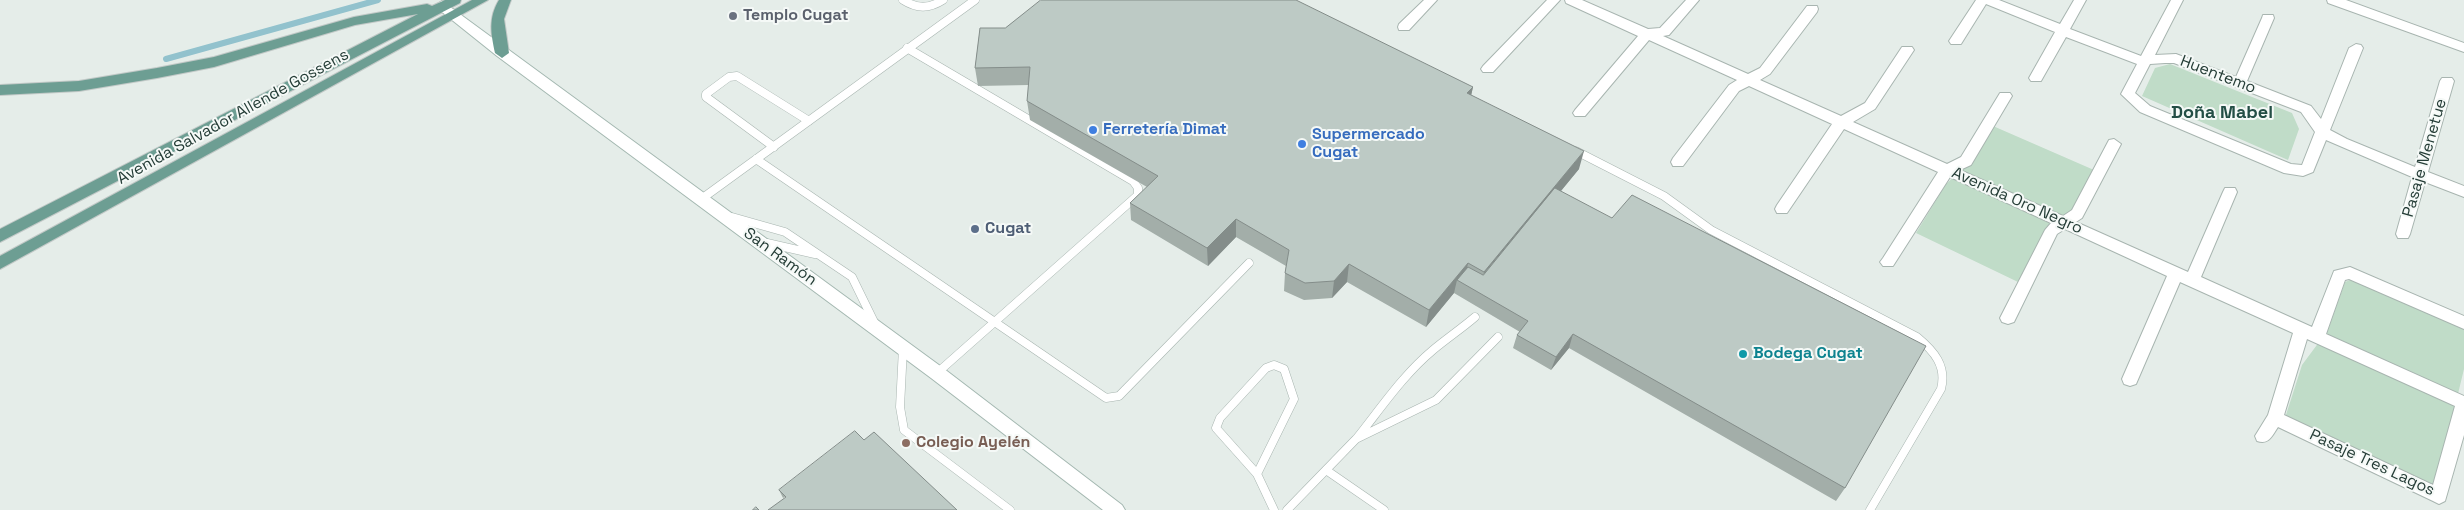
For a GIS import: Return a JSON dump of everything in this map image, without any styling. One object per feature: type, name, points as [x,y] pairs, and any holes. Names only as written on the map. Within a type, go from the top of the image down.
[{"type":"main road","name":"Avenida Salvador Allende Gossens","points":[[0,263],[482,0]]},
{"type":"main road","points":[[502,53],[497,18],[505,0]]},
{"type":"main road","name":"Avenida Salvador Allende Gossens","points":[[0,236],[448,3]]},
{"type":"main road","points":[[0,90],[80,86],[157,74],[214,62],[354,21],[448,3]]},
{"type":"street","points":[[1404,27],[1431,0]]},
{"type":"street","points":[[1488,69],[1554,0]]},
{"type":"street","name":"Avenida Oro Negro","points":[[1571,0],[2464,403]]},
{"type":"street","points":[[1580,113],[1647,34],[1664,32],[1693,0]]},
{"type":"street","points":[[1956,41],[1982,0]]},
{"type":"street","name":"Huentemo","points":[[1987,0],[2144,61],[2165,57],[2176,58],[2240,82],[2306,109],[2323,132],[2342,143],[2464,192]]},
{"type":"street","points":[[2036,78],[2080,0]]},
{"type":"street","points":[[2177,0],[2128,94],[2145,109],[2289,170],[2303,171],[2308,168],[2356,48]]},
{"type":"street","points":[[2333,0],[2464,48]]},
{"type":"street","name":"San Ramón","points":[[448,3],[454,16],[502,53],[938,373],[1116,510]]},
{"type":"street","points":[[1678,162],[1734,88],[1765,71],[1812,9]]},
{"type":"street","points":[[2240,82],[2268,18]]},
{"type":"street","points":[[1782,209],[1834,131],[1842,122],[1870,106],[1907,50]]},
{"type":"street","name":"Pasaje Menetue","points":[[2403,234],[2447,81]]},
{"type":"street","points":[[1888,262],[1947,170],[1966,161],[2005,96]]},
{"type":"street","points":[[2008,318],[2052,230],[2077,214],[2114,144]]},
{"type":"street","points":[[2192,280],[2230,192]]},
{"type":"street","points":[[2317,336],[2339,275],[2342,272],[2350,273],[2464,323]]},
{"type":"street","points":[[2130,379],[2176,273]]},
{"type":"street","points":[[2263,436],[2275,418],[2302,330]]},
{"type":"street","name":"Pasaje Tres Lagos","points":[[2275,418],[2439,496],[2464,403]]},
{"type":"lane","points":[[903,0],[913,7],[920,8],[932,6],[943,0]]},
{"type":"lane","points":[[700,200],[975,0]]},
{"type":"lane","points":[[907,48],[1133,181],[1138,188],[1138,195],[938,373]]},
{"type":"lane","points":[[774,147],[706,97],[706,94],[730,77],[737,76],[809,121]]},
{"type":"lane","points":[[1567,147],[1664,196],[1711,230],[1917,338],[1934,353],[1943,372],[1941,389],[1870,510]]},
{"type":"lane","points":[[756,159],[1106,398],[1119,396],[1249,263]]},
{"type":"lane","points":[[720,214],[785,232],[852,277],[877,329]]},
{"type":"lane","points":[[758,241],[819,255]]},
{"type":"lane","points":[[1286,510],[1356,439],[1400,384],[1433,350],[1450,340],[1475,317]]},
{"type":"lane","points":[[1356,439],[1436,400],[1498,337]]},
{"type":"lane","points":[[903,348],[900,407],[904,430],[1010,510]]},
{"type":"lane","points":[[1257,474],[1294,399],[1294,392],[1284,369],[1274,365],[1266,368],[1220,418],[1216,428],[1257,474],[1274,510]]},
{"type":"lane","points":[[1326,470],[1384,510]]},
{"type":"green space","points":[[2170,64],[2292,113],[2299,129],[2288,160],[2142,96],[2155,68]]},
{"type":"green space","points":[[1993,126],[2094,170],[2073,210],[2047,227],[2018,282],[1916,233],[1946,184],[1969,163]]},
{"type":"green space","points":[[2356,280],[2464,327],[2464,369],[2435,489],[2285,418],[2302,365],[2328,330],[2345,282]]},
{"type":"building","name":"Supermercado Cugat","points":[[1041,0],[1296,0],[1473,87],[1467,93],[1584,151],[1484,272],[1468,263],[1429,310],[1349,264],[1334,281],[1305,283],[1285,273],[1289,250],[1236,219],[1207,248],[1130,203],[1158,176],[1027,101],[1030,67],[975,68],[980,28],[1005,28]]},
{"type":"building","name":"Bodega Cugat","points":[[1555,188],[1612,218],[1632,195],[1926,346],[1845,488],[1573,334],[1556,357],[1517,335],[1528,321],[1457,280],[1468,267],[1483,275]]},
{"type":"building","points":[[855,431],[864,440],[874,432],[957,510],[768,510],[786,497],[779,490]]},
{"type":"waterway","points":[[166,59],[378,0]]},
{"type":"place","name":"Templo Cugat","points":[[733,16]]},
{"type":"place","name":"Ferretería Dimat","points":[[1093,130]]},
{"type":"place","name":"Supermercado Cugat","points":[[1302,144]]},
{"type":"place","name":"Cugat","points":[[975,229]]},
{"type":"place","name":"Bodega Cugat","points":[[1743,354]]},
{"type":"place","name":"Colegio Ayelén","points":[[906,443]]},
{"type":"district","name":"Doña Mabel","points":[[2222,113]]}]
